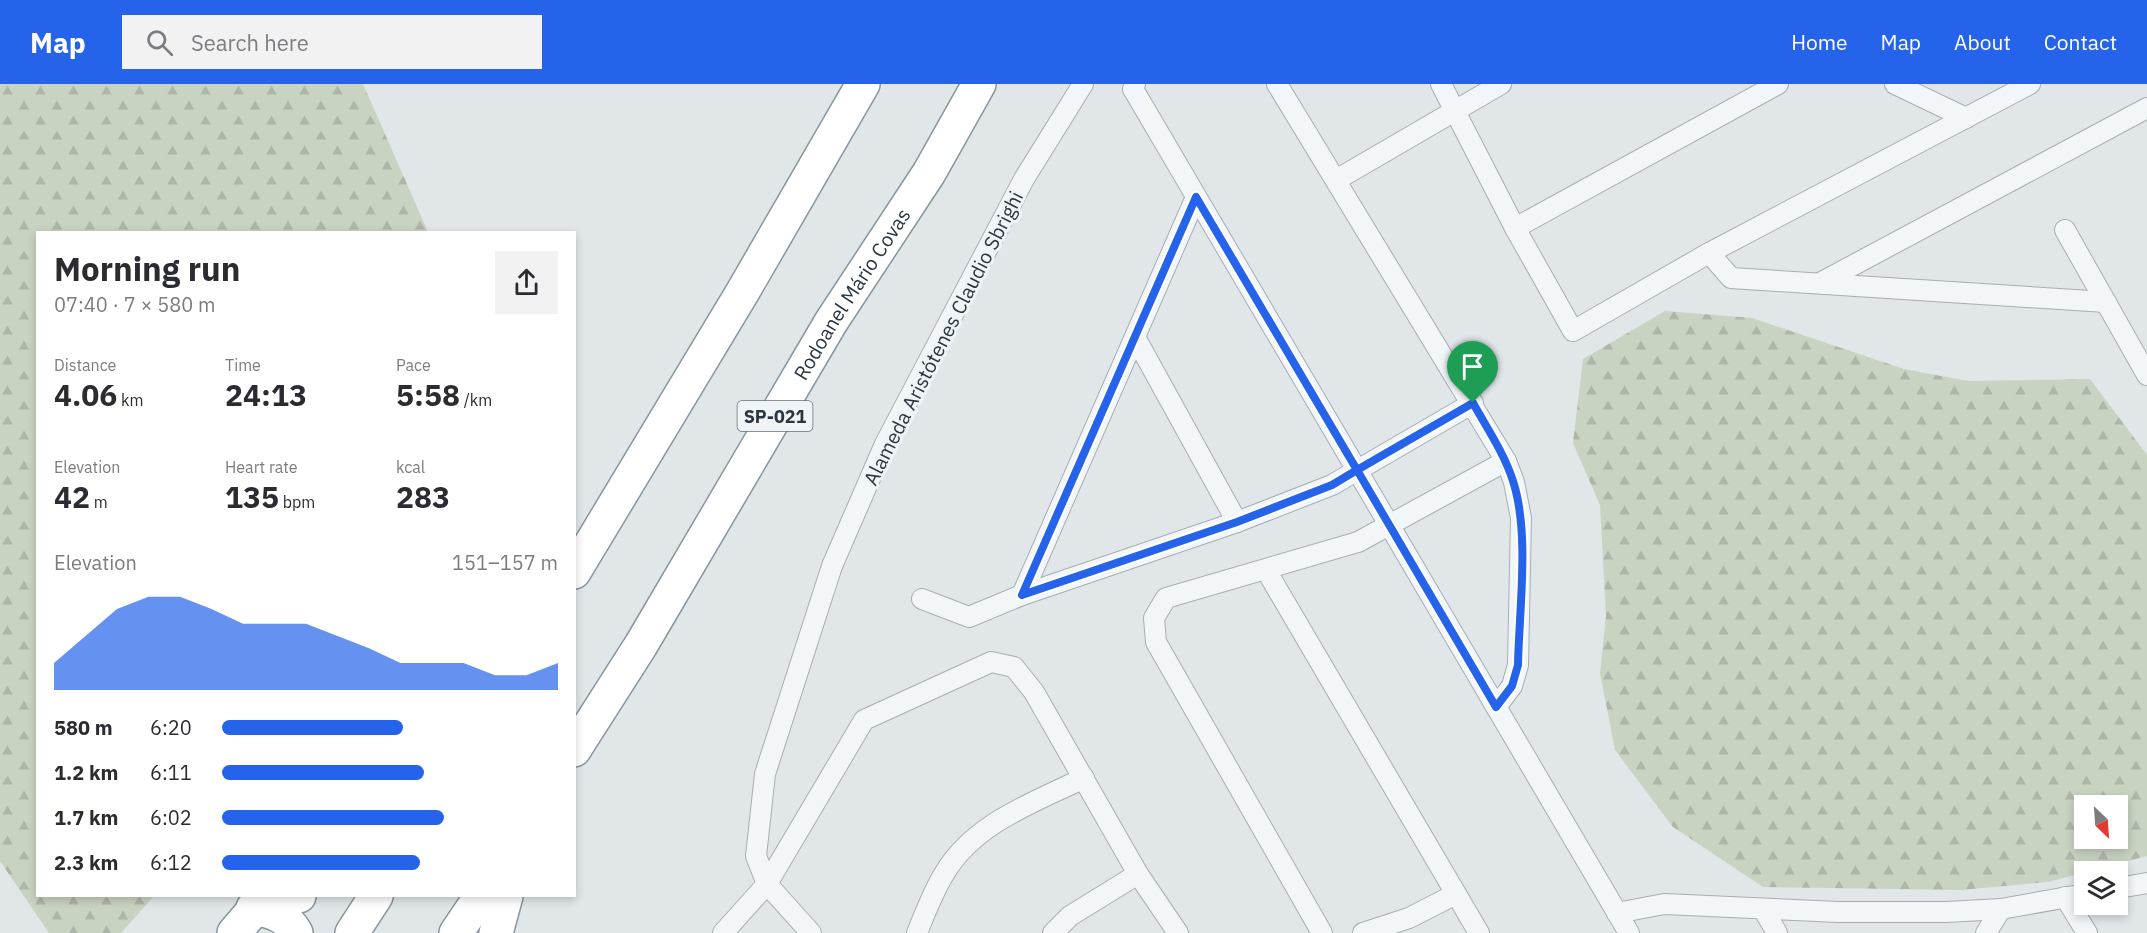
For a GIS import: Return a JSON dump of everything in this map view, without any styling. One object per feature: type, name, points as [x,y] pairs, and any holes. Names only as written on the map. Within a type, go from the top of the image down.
[{"type":"highway","points":[[576,569],[742,293],[863,84]]},
{"type":"highway","name":"Rodoanel Mário Covas","points":[[576,747],[641,645],[831,322],[929,173],[979,84]]},
{"type":"highway","points":[[244,921],[297,897]]},
{"type":"highway","points":[[352,933],[375,897]]},
{"type":"highway","points":[[456,933],[480,897]]},
{"type":"highway","points":[[496,933],[506,897]]},
{"type":"highway","points":[[244,921],[272,912],[285,919],[296,933]]},
{"type":"street","name":"Alameda Aristótenes Claudio Sbrighi","points":[[811,933],[767,884],[756,856],[765,774],[832,566],[885,444],[1024,179],[1083,84]]},
{"type":"street","points":[[1135,84],[1132,89],[1629,933]]},
{"type":"street","points":[[1277,84],[1473,403],[1506,461],[1519,503],[1522,525],[1518,665],[1512,686],[1496,707]]},
{"type":"street","points":[[1442,84],[1515,228],[1573,331],[1709,253],[2030,84]]},
{"type":"street","points":[[1336,180],[1455,110],[1474,92],[1501,84]]},
{"type":"street","points":[[1515,228],[1778,84]]},
{"type":"street","points":[[1894,84],[1966,118]]},
{"type":"street","points":[[1820,283],[2147,108]]},
{"type":"street","points":[[1022,595],[1196,197]]},
{"type":"street","points":[[2065,230],[2147,375]]},
{"type":"street","points":[[1709,253],[1731,278],[2106,302]]},
{"type":"street","points":[[1135,337],[1237,522]]},
{"type":"street","points":[[922,599],[969,617],[1022,595],[1237,522],[1332,485],[1473,403]]},
{"type":"street","points":[[1322,933],[1156,642],[1154,618],[1166,598],[1358,542],[1506,461]]},
{"type":"street","points":[[1266,570],[1479,933]]},
{"type":"street","points":[[723,933],[767,884],[864,720],[983,663],[1000,662],[1014,667],[1034,692],[1138,874],[1179,933]]},
{"type":"street","points":[[917,933],[944,872],[967,844],[995,822],[1084,778]]},
{"type":"street","points":[[1053,933],[1070,916],[1138,874]]},
{"type":"street","points":[[2128,886],[2147,883]]},
{"type":"street","points":[[1363,933],[1409,918],[1456,894]]},
{"type":"street","points":[[1617,913],[1664,904],[1892,913],[2001,909],[2074,896]]},
{"type":"street","points":[[2065,897],[2087,933]]},
{"type":"street","points":[[1763,909],[1778,933]]},
{"type":"street","points":[[1986,933],[2001,909]]},
{"type":"green space","points":[[0,84],[363,84],[428,231],[36,231],[36,897],[153,897],[121,933],[49,933],[0,861]]},
{"type":"green space","points":[[1665,311],[1752,318],[1904,369],[1968,381],[2090,379],[2147,455],[2147,856],[2128,861],[2074,861],[2074,875],[2048,882],[1961,890],[1763,887],[1673,827],[1615,750],[1600,673],[1606,616],[1600,505],[1573,443],[1583,359]]},
{"type":"route","points":[[1473,403],[1357,470],[1196,197],[1022,595],[1237,522],[1332,485],[1357,470],[1496,707],[1512,686],[1518,665],[1521,518],[1514,482],[1506,461],[1473,403]]}]
